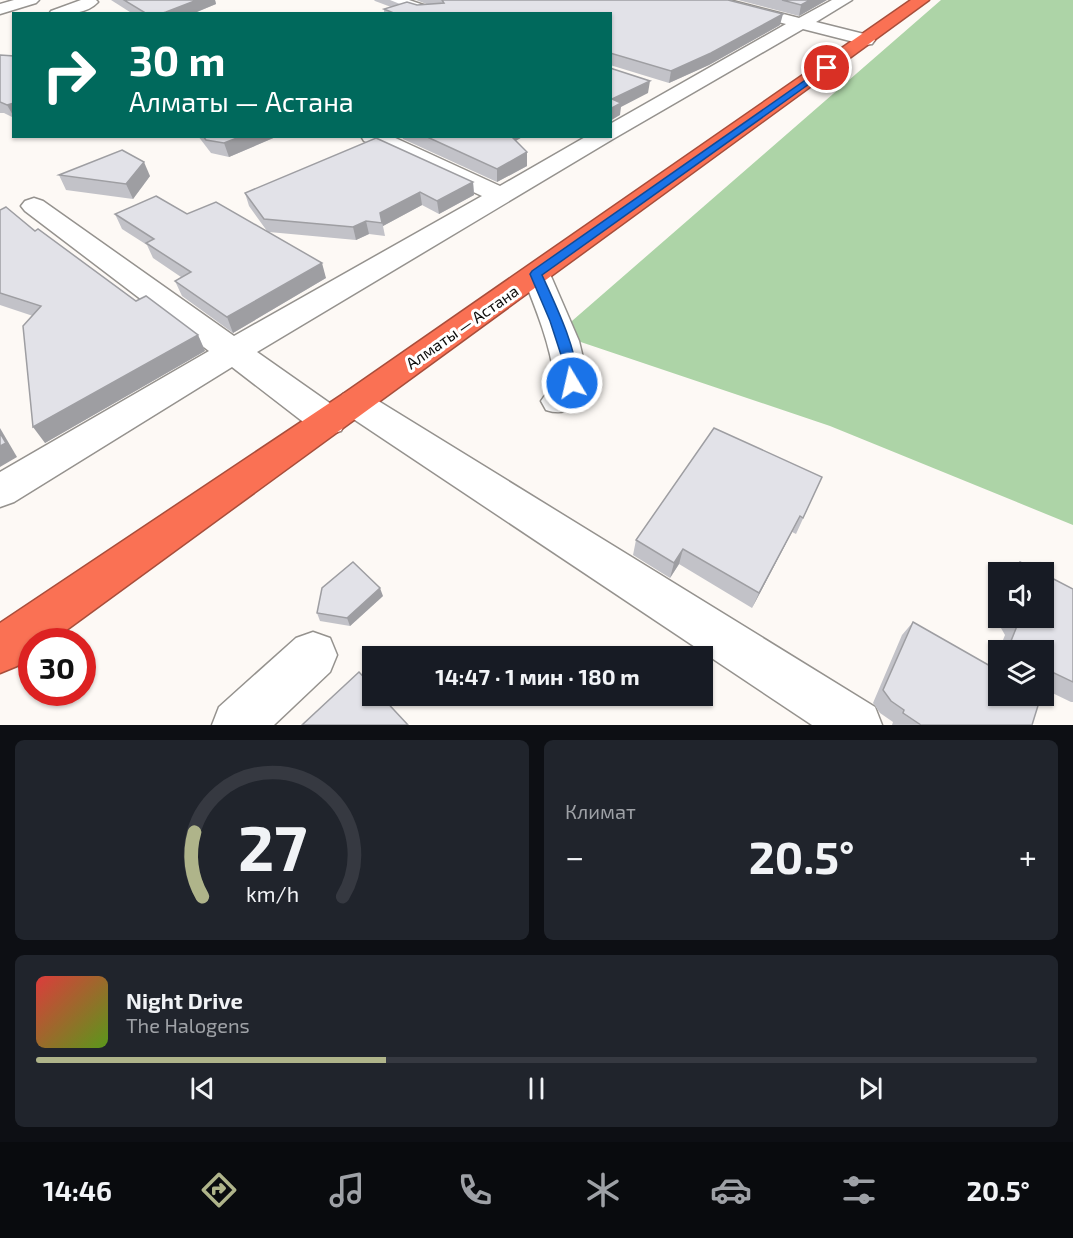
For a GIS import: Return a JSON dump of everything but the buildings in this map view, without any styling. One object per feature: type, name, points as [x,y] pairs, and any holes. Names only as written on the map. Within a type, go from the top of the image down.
[{"type":"highway","name":"Алматы — Астана","points":[[0,650],[341,412],[921,0]]},
{"type":"street","points":[[0,9],[31,0]]},
{"type":"street","points":[[33,12],[49,0]]},
{"type":"street","points":[[394,0],[429,12]]},
{"type":"street","points":[[711,0],[866,40]]},
{"type":"street","points":[[612,132],[799,23],[844,0]]},
{"type":"street","points":[[62,12],[90,2]]},
{"type":"street","points":[[654,86],[676,94]]},
{"type":"street","points":[[376,138],[501,196]]},
{"type":"street","points":[[0,491],[232,352],[601,138]]},
{"type":"street","points":[[34,206],[232,352],[341,412],[857,725]]},
{"type":"street","points":[[536,274],[570,361],[572,383],[558,401]]},
{"type":"street","points":[[237,725],[313,655]]},
{"type":"green space","points":[[941,0],[1073,0],[1073,525],[830,426],[557,334]]},
{"type":"route","points":[[572,383],[570,361],[536,274],[827,68]]}]
